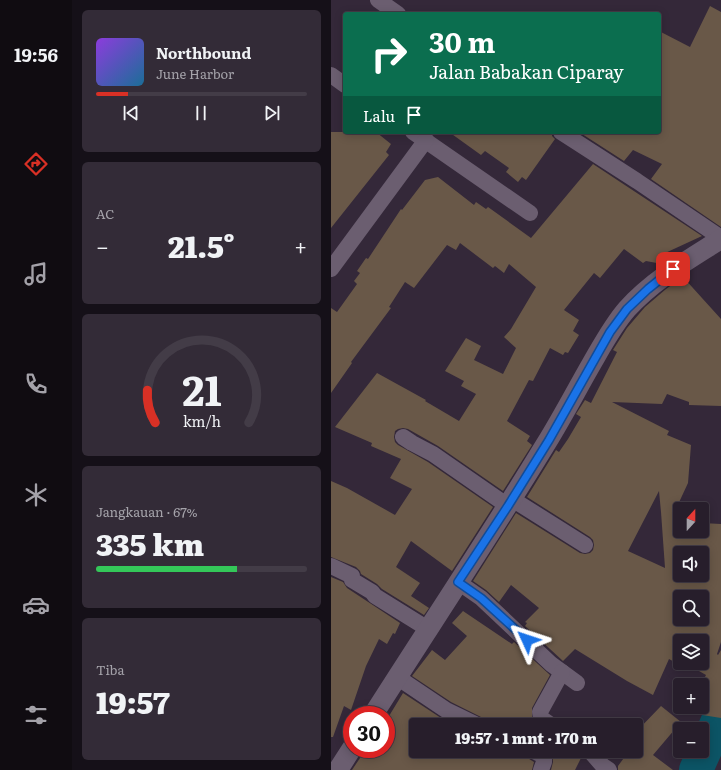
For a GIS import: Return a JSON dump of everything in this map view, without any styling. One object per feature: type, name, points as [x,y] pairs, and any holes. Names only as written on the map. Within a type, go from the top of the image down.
[{"type":"street","points":[[379,0],[395,12]]},
{"type":"street","points":[[331,75],[343,83]]},
{"type":"street","points":[[379,706],[549,440],[610,332],[627,309],[648,289],[673,269],[721,238],[564,134]]},
{"type":"street","points":[[331,269],[420,136],[530,213]]},
{"type":"street","points":[[403,437],[510,502],[585,545]]},
{"type":"street","points":[[331,566],[352,576],[352,580],[428,629]]},
{"type":"street","points":[[458,582],[481,598],[577,684]]},
{"type":"street","points":[[541,718],[540,712],[562,672]]},
{"type":"street","points":[[397,677],[446,710],[463,718]]},
{"type":"street","points":[[338,770],[346,758]]},
{"type":"street","points":[[596,758],[609,770]]},
{"type":"building","points":[[710,6],[721,12],[721,227],[651,179],[662,164],[633,150],[624,161],[582,134],[661,134],[661,32],[690,47]]},
{"type":"building","points":[[331,132],[343,132],[343,134],[378,134],[391,144],[386,152],[389,155],[331,228]]},
{"type":"building","points":[[452,134],[552,134],[555,139],[526,180],[522,177],[518,182],[506,172],[509,168],[485,151],[481,155]]},
{"type":"building","points":[[593,164],[702,236],[663,254],[668,260],[662,264],[646,261],[643,263],[624,249],[600,278],[594,273],[564,310],[579,320],[573,331],[579,335],[568,353],[565,352],[563,355],[550,348],[533,381],[529,380],[507,421],[530,436],[527,441],[532,445],[503,491],[438,446],[408,429],[403,428],[395,431],[395,442],[398,445],[428,462],[493,507],[452,571],[411,541],[396,567],[420,583],[411,596],[429,608],[424,615],[382,589],[361,574],[356,567],[331,557],[331,481],[347,488],[395,515],[412,489],[390,478],[401,459],[371,446],[372,443],[335,427],[377,373],[426,400],[425,401],[459,421],[476,394],[461,386],[464,381],[445,371],[466,338],[481,346],[474,360],[503,374],[516,348],[504,337],[511,329],[536,287],[509,264],[504,273],[495,266],[493,268],[460,243],[456,250],[447,245],[414,288],[405,282],[389,307],[391,308],[351,362],[352,363],[331,393],[331,308],[337,312],[357,284],[354,281],[360,273],[357,271],[366,258],[368,259],[401,209],[402,210],[425,180],[438,177],[474,205],[476,202],[486,209],[488,207],[531,238]]},
{"type":"building","points":[[683,277],[721,319],[721,406],[689,405],[689,402],[667,394],[662,404],[612,402],[669,431],[667,435],[691,445],[688,483],[679,502],[673,502],[673,538],[709,538],[709,523],[721,524],[721,642],[717,654],[718,655],[721,650],[721,718],[696,714],[709,714],[709,678],[704,678],[706,675],[697,670],[709,670],[709,634],[673,634],[673,661],[669,659],[653,695],[575,649],[563,661],[525,626],[527,623],[525,622],[539,608],[511,585],[499,602],[473,581],[516,513],[580,553],[590,553],[593,550],[593,540],[590,537],[527,497],[556,450],[559,452],[568,439],[581,417],[576,414],[585,400],[591,403],[617,352],[613,350],[627,328],[645,307]],"holes":[[[659,491],[665,568],[628,551]]]},
{"type":"building","points":[[331,577],[343,582],[347,588],[400,623],[395,634],[393,633],[387,644],[379,639],[366,666],[352,706],[343,706],[333,737],[331,737]]},
{"type":"building","points":[[463,611],[512,644],[514,642],[550,675],[532,708],[532,718],[482,718],[451,702],[412,676],[432,650],[445,660],[467,636],[452,623]]},
{"type":"building","points":[[403,693],[441,718],[409,718],[409,758],[528,758],[534,762],[532,770],[352,770],[360,758],[395,758],[395,706]]},
{"type":"building","points":[[661,706],[681,722],[673,722],[673,731],[653,755],[673,770],[618,770],[618,766],[624,758],[643,758],[643,725]]},
{"type":"building","points":[[553,758],[581,758],[575,770],[551,770]]},
{"type":"waterway","points":[[696,770],[721,714]]},
{"type":"route","points":[[527,640],[481,598],[458,582],[549,440],[610,332],[627,309],[648,289],[673,269]]}]
